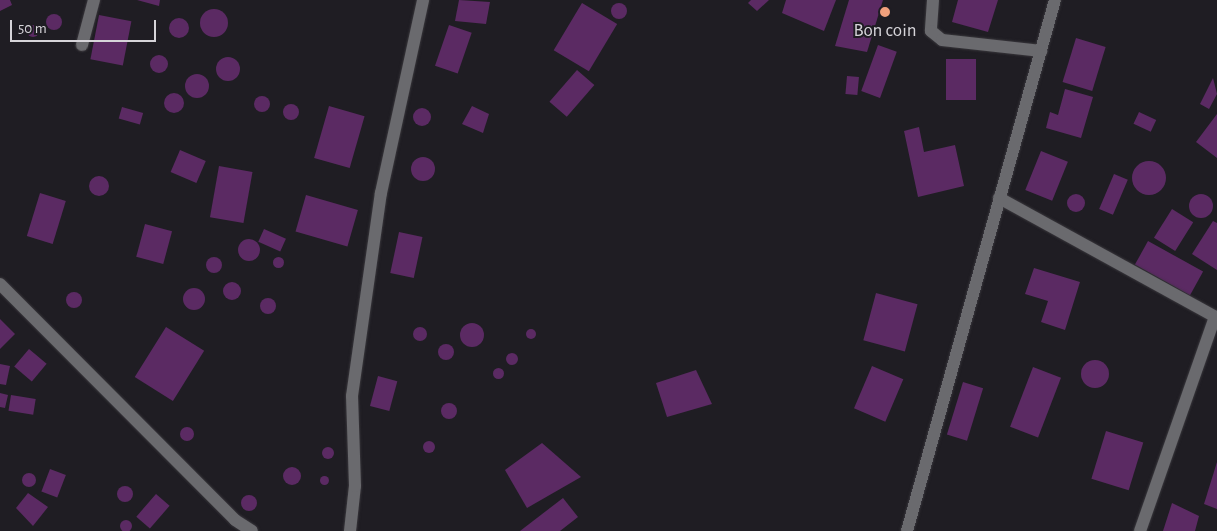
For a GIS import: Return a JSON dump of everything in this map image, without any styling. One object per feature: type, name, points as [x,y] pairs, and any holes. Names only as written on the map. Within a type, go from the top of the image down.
[{"type":"street","points":[[82,44],[94,0]]},
{"type":"street","points":[[350,531],[354,486],[352,396],[381,193],[423,0]]},
{"type":"street","points":[[933,0],[931,31],[942,40],[1041,52]]},
{"type":"street","points":[[907,531],[1055,0]]},
{"type":"street","points":[[999,198],[1216,318],[1140,531]]},
{"type":"street","points":[[0,284],[235,520],[252,531]]},
{"type":"building","points":[[0,0],[10,0],[12,5],[0,11]]},
{"type":"building","points":[[137,0],[160,0],[159,6]]},
{"type":"building","points":[[459,0],[490,2],[486,24],[455,21]]},
{"type":"building","points":[[751,0],[769,0],[757,11],[748,3]]},
{"type":"building","points":[[786,0],[836,0],[824,31],[782,13]]},
{"type":"building","points":[[849,0],[883,0],[867,52],[835,46]]},
{"type":"building","points":[[958,0],[998,0],[988,32],[952,22]]},
{"type":"building","points":[[582,3],[617,24],[589,71],[554,50]]},
{"type":"building","points":[[619,3],[627,11],[619,19],[611,11]]},
{"type":"building","points":[[214,9],[224,13],[228,23],[224,33],[214,37],[204,33],[200,23],[204,13]]},
{"type":"building","points":[[54,14],[60,16],[62,22],[60,28],[54,30],[48,28],[46,22],[48,16]]},
{"type":"building","points":[[99,15],[131,21],[123,65],[90,59]]},
{"type":"building","points":[[179,18],[186,21],[189,28],[186,35],[179,38],[172,35],[169,28],[172,21]]},
{"type":"building","points":[[31,25],[35,25],[39,31],[35,37],[31,37],[27,33],[27,29]]},
{"type":"building","points":[[449,25],[472,33],[458,73],[435,66]]},
{"type":"building","points":[[1076,38],[1106,47],[1092,91],[1063,82]]},
{"type":"building","points":[[878,45],[897,52],[880,98],[861,91]]},
{"type":"building","points":[[159,55],[165,58],[168,64],[165,70],[159,73],[153,70],[150,64],[153,58]]},
{"type":"building","points":[[228,57],[233,58],[239,64],[239,74],[233,80],[228,81],[223,80],[217,74],[216,69],[217,64],[223,58]]},
{"type":"building","points":[[946,59],[976,59],[976,100],[946,100]]},
{"type":"building","points":[[577,70],[594,85],[567,117],[549,102]]},
{"type":"building","points":[[197,74],[206,77],[209,86],[206,95],[197,98],[188,95],[185,86],[188,77]]},
{"type":"building","points":[[847,76],[859,77],[857,95],[845,94]]},
{"type":"building","points":[[1213,78],[1217,94],[1209,109],[1200,104]]},
{"type":"building","points":[[1065,89],[1093,97],[1081,138],[1046,128],[1050,112],[1058,115]]},
{"type":"building","points":[[174,93],[181,96],[184,103],[181,110],[174,113],[167,110],[164,103],[167,96]]},
{"type":"building","points":[[262,96],[268,98],[270,104],[268,110],[262,112],[256,110],[254,104],[256,98]]},
{"type":"building","points":[[291,104],[297,106],[299,112],[297,118],[291,120],[285,118],[283,112],[285,106]]},
{"type":"building","points":[[329,106],[365,116],[350,168],[314,158]]},
{"type":"building","points":[[472,106],[489,114],[483,133],[462,124]]},
{"type":"building","points":[[122,107],[143,113],[140,125],[119,119]]},
{"type":"building","points":[[422,108],[428,111],[431,117],[428,123],[422,126],[416,123],[413,117],[416,111]]},
{"type":"building","points":[[1139,112],[1156,120],[1151,132],[1134,124]]},
{"type":"building","points":[[1217,114],[1217,158],[1196,142]]},
{"type":"building","points":[[919,127],[924,152],[955,145],[964,186],[918,197],[904,131]]},
{"type":"building","points":[[180,150],[206,161],[196,183],[171,172]]},
{"type":"building","points":[[1041,151],[1068,162],[1052,201],[1025,190]]},
{"type":"building","points":[[423,157],[428,158],[434,164],[434,174],[428,180],[423,181],[418,180],[412,174],[411,169],[412,164],[418,158]]},
{"type":"building","points":[[1149,161],[1161,166],[1166,178],[1161,190],[1149,195],[1137,190],[1132,178],[1137,166]]},
{"type":"building","points":[[219,166],[252,172],[243,223],[210,217]]},
{"type":"building","points":[[1114,174],[1128,180],[1113,215],[1099,209]]},
{"type":"building","points":[[99,176],[106,179],[109,186],[106,193],[99,196],[92,193],[89,186],[92,179]]},
{"type":"building","points":[[40,193],[66,201],[53,244],[27,236]]},
{"type":"building","points":[[1076,194],[1082,197],[1085,203],[1082,209],[1076,212],[1070,209],[1067,203],[1070,197]]},
{"type":"building","points":[[1196,194],[1206,194],[1213,201],[1213,211],[1206,218],[1196,218],[1189,211],[1189,201]]},
{"type":"building","points":[[306,195],[358,210],[347,246],[296,232]]},
{"type":"building","points":[[1172,209],[1193,222],[1175,251],[1154,238]]},
{"type":"building","points":[[1213,221],[1217,223],[1217,270],[1192,254]]},
{"type":"building","points":[[145,224],[172,231],[163,264],[136,257]]},
{"type":"building","points":[[264,229],[286,239],[280,252],[258,242]]},
{"type":"building","points":[[399,232],[422,237],[414,278],[390,273]]},
{"type":"building","points":[[249,239],[257,242],[260,250],[257,258],[249,261],[241,258],[238,250],[241,242]]},
{"type":"building","points":[[1148,241],[1203,272],[1190,295],[1135,265]]},
{"type":"building","points":[[211,257],[217,257],[222,262],[220,271],[211,273],[206,268],[206,262]]},
{"type":"building","points":[[276,257],[280,257],[283,262],[282,266],[276,267],[273,264],[273,260]]},
{"type":"building","points":[[1034,268],[1080,282],[1065,330],[1041,322],[1048,301],[1025,294]]},
{"type":"building","points":[[232,282],[238,285],[241,291],[238,297],[232,300],[226,297],[223,291],[226,285]]},
{"type":"building","points":[[194,288],[202,291],[205,299],[202,307],[194,310],[186,307],[183,299],[186,291]]},
{"type":"building","points":[[74,292],[80,294],[82,300],[80,306],[74,308],[68,306],[66,300],[68,294]]},
{"type":"building","points":[[876,293],[918,304],[905,351],[863,340]]},
{"type":"building","points":[[268,298],[274,300],[276,306],[274,312],[268,314],[262,312],[260,306],[262,300]]},
{"type":"building","points":[[0,319],[15,334],[0,349]]},
{"type":"building","points":[[472,323],[477,324],[483,330],[483,340],[477,346],[472,347],[467,346],[461,340],[460,335],[461,330],[467,324]]},
{"type":"building","points":[[166,327],[204,351],[173,401],[135,377]]},
{"type":"building","points":[[420,327],[425,329],[427,334],[425,339],[420,341],[415,339],[413,334],[415,329]]},
{"type":"building","points":[[531,329],[536,334],[531,339],[526,334]]},
{"type":"building","points":[[443,344],[449,344],[454,349],[452,358],[443,360],[438,355],[438,349]]},
{"type":"building","points":[[29,349],[47,364],[32,381],[14,367]]},
{"type":"building","points":[[512,353],[518,359],[512,365],[506,359]]},
{"type":"building","points":[[1095,360],[1105,364],[1109,374],[1105,384],[1095,388],[1085,384],[1081,374],[1085,364]]},
{"type":"building","points":[[0,364],[10,366],[6,385],[0,384]]},
{"type":"building","points":[[872,366],[903,379],[885,422],[854,408]]},
{"type":"building","points":[[498,367],[504,373],[498,379],[492,373]]},
{"type":"building","points":[[1033,367],[1061,378],[1038,438],[1010,427]]},
{"type":"building","points":[[696,370],[712,404],[667,417],[656,383]]},
{"type":"building","points":[[378,376],[397,381],[389,411],[370,406]]},
{"type":"building","points":[[963,382],[983,388],[967,441],[947,435]]},
{"type":"building","points":[[0,393],[8,395],[5,408],[0,407]]},
{"type":"building","points":[[11,395],[36,399],[33,415],[8,411]]},
{"type":"building","points":[[449,403],[457,411],[449,419],[441,411]]},
{"type":"building","points":[[187,427],[192,429],[194,434],[192,439],[187,441],[182,439],[180,434],[182,429]]},
{"type":"building","points":[[1106,431],[1143,442],[1129,490],[1091,479]]},
{"type":"building","points":[[431,441],[434,442],[434,452],[427,453],[424,452],[423,445],[424,442]]},
{"type":"building","points":[[542,443],[581,477],[527,508],[505,470]]},
{"type":"building","points":[[328,447],[334,453],[328,459],[322,453]]},
{"type":"building","points":[[1217,462],[1217,509],[1204,504]]},
{"type":"building","points":[[292,467],[298,470],[301,476],[298,482],[292,485],[286,482],[283,476],[286,470]]},
{"type":"building","points":[[50,469],[66,475],[57,497],[41,491]]},
{"type":"building","points":[[26,473],[32,473],[36,480],[32,487],[26,487],[22,483],[22,477]]},
{"type":"building","points":[[324,475],[329,480],[324,485],[319,480]]},
{"type":"building","points":[[125,486],[133,494],[125,502],[117,494]]},
{"type":"building","points":[[28,493],[48,507],[33,526],[16,508]]},
{"type":"building","points":[[156,494],[170,506],[150,528],[136,517]]},
{"type":"building","points":[[249,495],[255,497],[257,503],[255,509],[249,511],[243,509],[241,503],[243,497]]},
{"type":"building","points":[[563,498],[578,517],[560,531],[520,531]]},
{"type":"building","points":[[1172,503],[1199,516],[1195,531],[1163,531]]},
{"type":"building","points":[[124,520],[128,520],[132,526],[128,532],[124,532],[120,528],[120,524]]},
{"type":"place","name":"Bon coin","points":[[885,12]]}]
